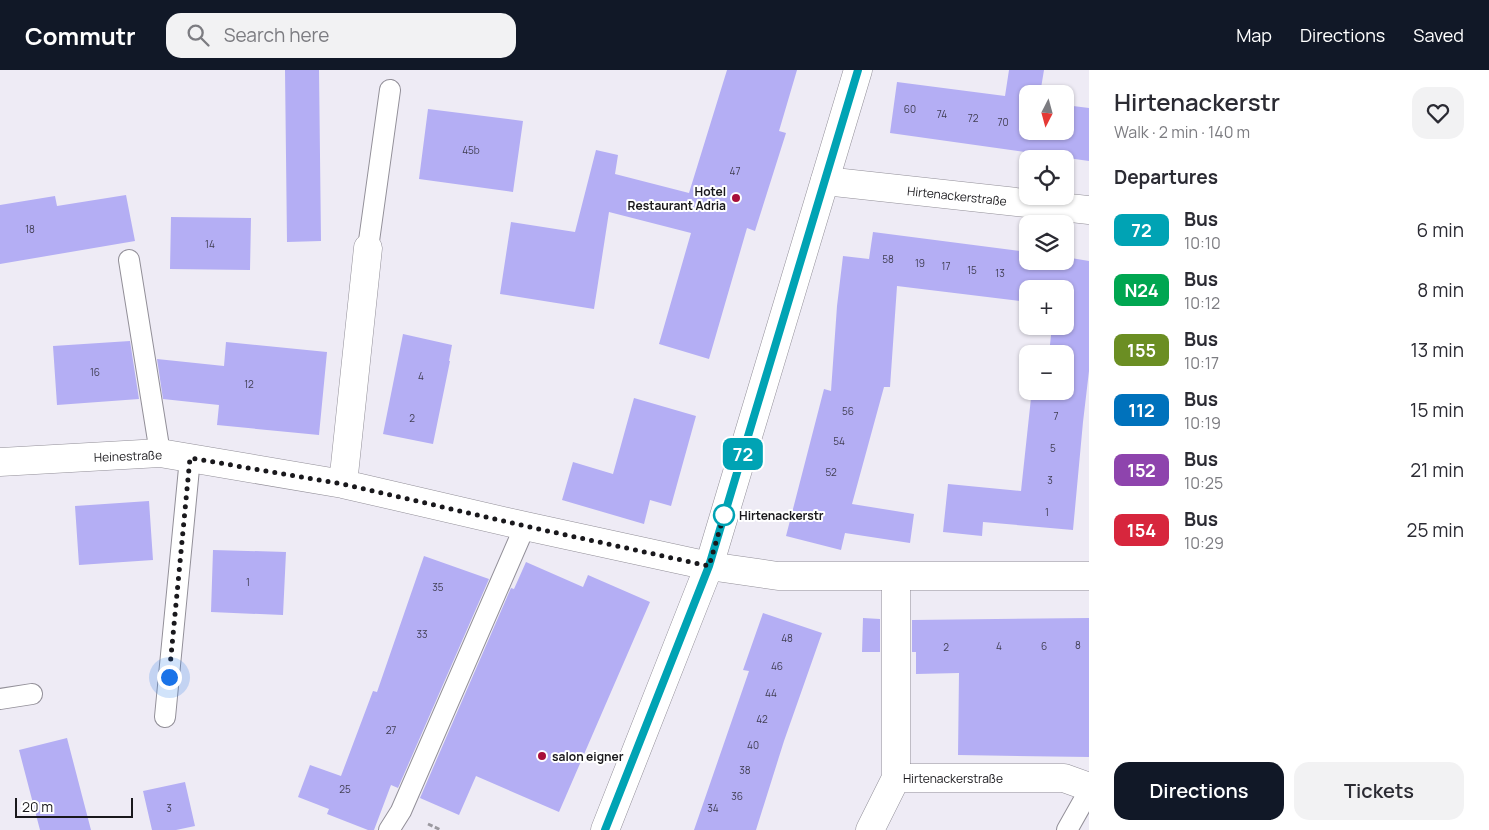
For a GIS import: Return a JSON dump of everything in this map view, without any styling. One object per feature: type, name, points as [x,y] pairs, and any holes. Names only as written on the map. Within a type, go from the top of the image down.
[{"type":"street","points":[[605,830],[709,566],[858,70]]},
{"type":"street","name":"Hirtenackerstraße","points":[[825,181],[1089,210]]},
{"type":"street","points":[[343,484],[368,248]]},
{"type":"street","name":"Heinestraße","points":[[0,462],[160,453],[343,484],[709,566]]},
{"type":"street","points":[[709,566],[778,576],[1089,576]]},
{"type":"street","name":"Hirtenackerstraße","points":[[896,576],[896,778],[1064,778],[1089,787]]},
{"type":"street","points":[[870,830],[896,778]]},
{"type":"lane","points":[[368,248],[390,90]]},
{"type":"lane","points":[[129,260],[160,453]]},
{"type":"lane","points":[[165,717],[190,458]]},
{"type":"lane","points":[[390,830],[401,811],[525,526]]},
{"type":"lane","points":[[0,699],[32,694]]},
{"type":"lane","points":[[1067,830],[1089,791]]},
{"type":"building","points":[[285,70],[319,70],[321,241],[287,242]]},
{"type":"building","points":[[727,70],[797,70],[779,131],[786,133],[755,231],[747,228],[709,359],[659,344],[691,233],[609,212],[594,309],[500,294],[511,222],[575,232],[596,150],[618,155],[615,174],[689,193]]},
{"type":"building","points":[[1009,70],[1044,70],[1042,85],[1019,85],[1019,140],[1074,140],[1074,106],[1089,108],[1089,161],[1074,159],[1074,150],[1019,151],[890,133],[897,82],[1005,96]]},
{"type":"building","points":[[428,109],[523,121],[513,192],[419,179]]},
{"type":"building","points":[[126,195],[135,241],[0,264],[0,205],[55,196],[57,206]]},
{"type":"building","points":[[171,217],[251,218],[250,270],[170,269]]},
{"type":"building","points":[[873,232],[1019,251],[1019,270],[1074,270],[1074,258],[1089,261],[1089,371],[1073,530],[983,522],[982,536],[943,532],[948,484],[1021,491],[1031,400],[1074,400],[1074,345],[1050,345],[1051,335],[1074,335],[1074,280],[1019,280],[1019,301],[897,286],[890,387],[884,387],[852,504],[914,514],[910,543],[845,533],[841,550],[786,536],[824,389],[831,391],[837,306],[843,256],[869,259]]},
{"type":"building","points":[[403,334],[452,345],[433,444],[383,434]]},
{"type":"building","points":[[130,341],[139,399],[57,405],[53,346]]},
{"type":"building","points":[[226,342],[327,352],[319,435],[217,425],[219,405],[163,399],[157,359],[224,366]]},
{"type":"building","points":[[634,398],[696,416],[671,506],[650,500],[644,524],[562,500],[573,462],[613,474]]},
{"type":"building","points":[[149,501],[153,560],[79,565],[75,506]]},
{"type":"building","points":[[213,550],[286,552],[283,615],[211,612]]},
{"type":"building","points":[[424,556],[489,579],[398,788],[391,785],[374,830],[368,830],[327,814],[329,809],[298,797],[310,765],[341,776],[373,691],[377,692]]},
{"type":"building","points":[[526,562],[583,587],[588,575],[650,602],[559,812],[476,776],[459,815],[420,798],[511,588],[514,589]]},
{"type":"building","points":[[763,613],[822,633],[784,741],[756,830],[694,830],[749,671],[743,670]]},
{"type":"building","points":[[863,618],[880,619],[880,652],[862,652]]},
{"type":"building","points":[[1089,618],[1089,757],[958,755],[959,673],[916,674],[916,652],[912,652],[912,620]]},
{"type":"building","points":[[67,738],[91,830],[40,830],[19,750]]},
{"type":"building","points":[[185,782],[195,826],[176,830],[152,830],[143,791]]},
{"type":"bus line","name":"72","points":[[605,830],[709,566],[858,70]]},
{"type":"place","name":"Hotel Restaurant Adria","points":[[736,198]]},
{"type":"place","name":"Hirtenackerstr","points":[[724,515]]},
{"type":"place","name":"salon eigner","points":[[542,756]]},
{"type":"route","points":[[169,677],[190,458],[343,484],[709,566],[724,515]]}]
